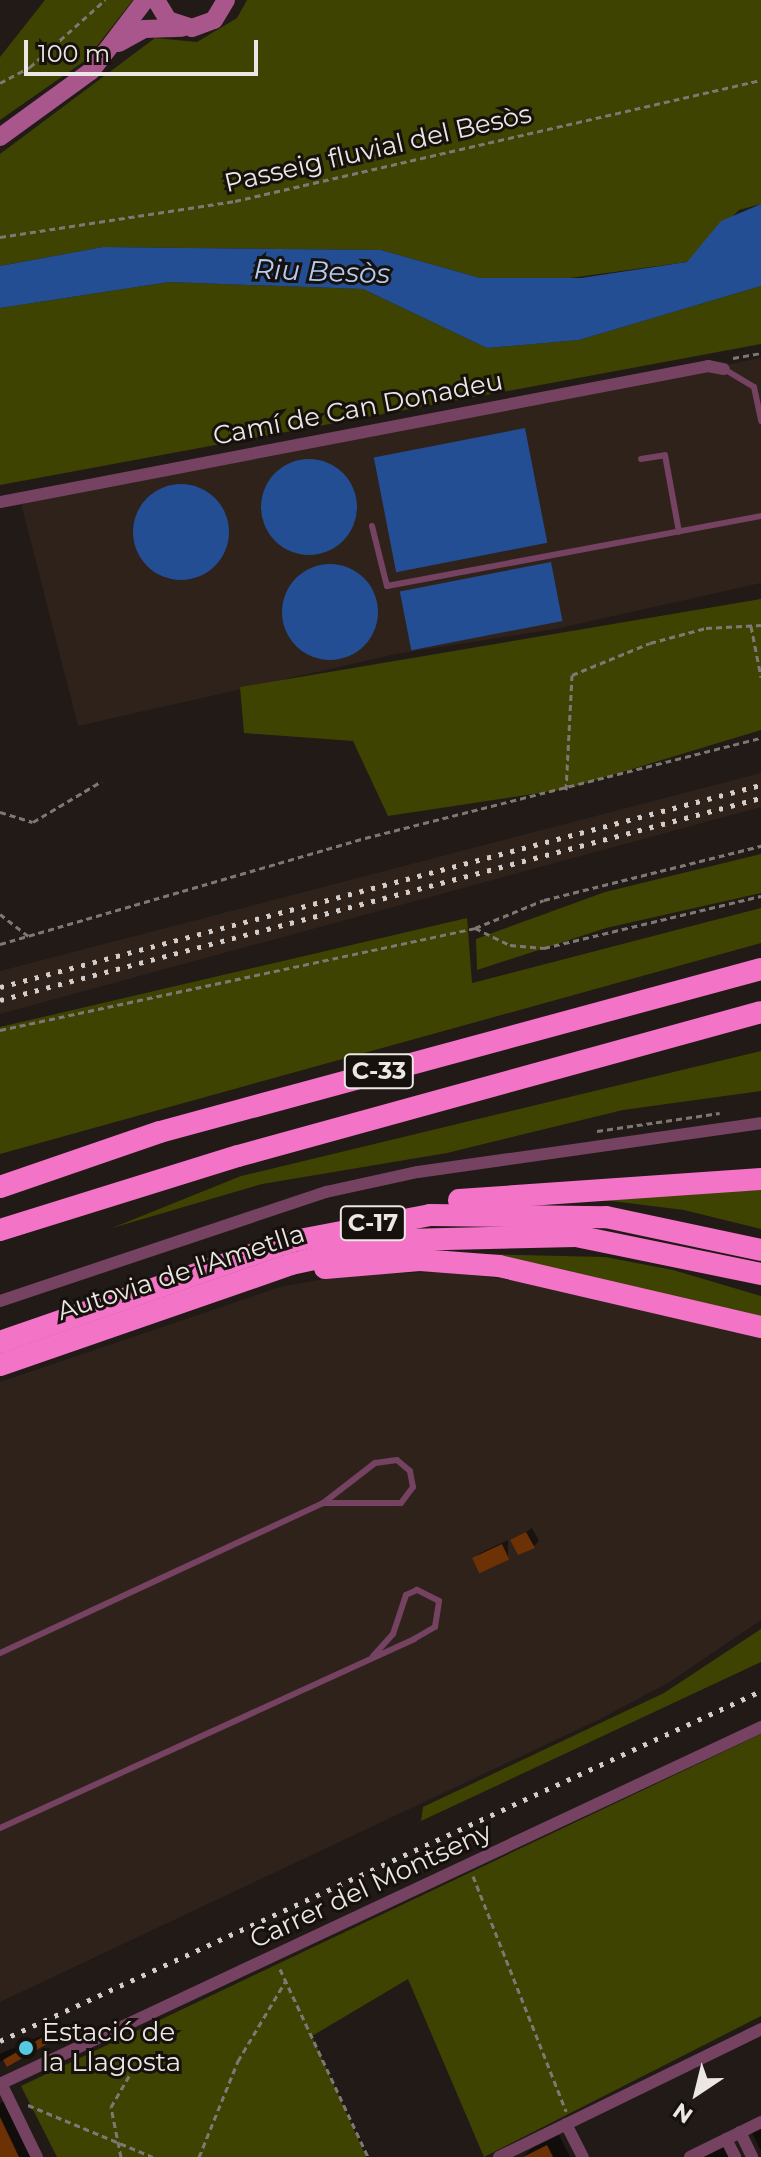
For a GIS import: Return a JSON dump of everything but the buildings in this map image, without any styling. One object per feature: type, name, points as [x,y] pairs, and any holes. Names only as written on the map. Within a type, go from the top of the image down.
[{"type":"highway","name":"C-33","points":[[0,1187],[160,1132],[761,969]]},
{"type":"highway","name":"C-33","points":[[0,1230],[238,1156],[761,1012]]},
{"type":"highway","points":[[344,1228],[493,1196],[761,1179]]},
{"type":"highway","name":"C-17","points":[[0,1342],[228,1260],[344,1228],[430,1215],[547,1212],[663,1226],[761,1250]]},
{"type":"highway","name":"Autovia de l'Ametlla","points":[[0,1365],[217,1287],[389,1243],[518,1234],[631,1243],[761,1274]]},
{"type":"highway","points":[[217,1287],[360,1264],[461,1261],[761,1327]]},
{"type":"street","points":[[117,44],[145,0]]},
{"type":"street","points":[[156,0],[168,20],[192,28]]},
{"type":"street","points":[[0,137],[117,44],[144,29],[192,28],[226,2]]},
{"type":"street","name":"Camí de Can Donadeu","points":[[0,502],[724,369]]},
{"type":"street","points":[[0,1301],[326,1192],[418,1172],[761,1123]]},
{"type":"street","name":"Carrer del Montseny","points":[[2,2087],[761,1727]]},
{"type":"street","points":[[502,2156],[761,2029]]},
{"type":"street","points":[[2,2087],[37,2157]]},
{"type":"street","points":[[690,2157],[761,2122]]},
{"type":"street","points":[[568,2123],[583,2157]]},
{"type":"street","points":[[740,2132],[752,2157]]},
{"type":"street","points":[[726,2139],[735,2157]]},
{"type":"lane","points":[[724,369],[757,385],[761,421]]},
{"type":"lane","points":[[641,459],[665,455],[679,532]]},
{"type":"lane","points":[[372,526],[387,586],[761,516]]},
{"type":"lane","points":[[0,1653],[323,1503],[375,1463],[397,1460],[410,1471],[413,1487],[401,1503],[323,1503]]},
{"type":"lane","points":[[0,1828],[373,1656],[435,1627],[439,1601],[417,1590],[406,1595],[393,1634],[373,1656]]},
{"type":"path","points":[[0,83],[30,67],[105,0]]},
{"type":"path","name":"Passeig fluvial del Besòs","points":[[0,237],[235,201],[761,80]]},
{"type":"path","points":[[566,790],[572,675],[650,643],[761,625]]},
{"type":"path","points":[[751,626],[761,677]]},
{"type":"path","points":[[0,944],[365,838],[566,790],[761,738]]},
{"type":"path","points":[[0,812],[33,822],[102,781]]},
{"type":"path","points":[[0,1030],[475,928],[544,900],[761,846]]},
{"type":"path","points":[[475,928],[510,945],[544,948],[761,896]]},
{"type":"path","points":[[0,914],[28,936]]},
{"type":"path","points":[[468,1864],[568,2123]]},
{"type":"path","points":[[274,1956],[368,2157]]},
{"type":"path","points":[[199,2157],[238,2061],[286,1981]]},
{"type":"path","points":[[121,2157],[111,2107],[133,2069]]},
{"type":"path","points":[[2,2087],[116,2144],[153,2157]]},
{"type":"shaded area","points":[[45,0],[133,0],[86,60],[0,120],[0,57]]},
{"type":"shaded area","points":[[247,0],[761,0],[761,204],[739,210],[687,262],[548,281],[480,278],[381,250],[103,247],[0,266],[0,154],[155,38],[197,42],[237,18]]},
{"type":"shaded area","points":[[169,282],[363,289],[487,348],[579,340],[761,286],[761,344],[0,485],[0,308]]},
{"type":"shaded area","points":[[761,358],[761,583],[555,629],[396,654],[78,726],[21,503]]},
{"type":"shaded area","points":[[761,599],[761,730],[566,789],[388,816],[353,741],[244,733],[240,687]]},
{"type":"shaded area","points":[[761,773],[761,807],[0,1014],[0,971]]},
{"type":"shaded area","points":[[761,854],[761,893],[606,928],[477,970],[476,939],[605,892]]},
{"type":"shaded area","points":[[761,908],[761,943],[0,1154],[0,1027],[467,918],[472,983]]},
{"type":"shaded area","points":[[761,1051],[761,1091],[623,1110],[447,1153],[262,1184],[112,1228],[241,1176]]},
{"type":"shaded area","points":[[761,1190],[761,1229],[684,1210],[579,1197]]},
{"type":"shaded area","points":[[481,1254],[605,1257],[673,1270],[761,1296],[761,1316]]},
{"type":"shaded area","points":[[445,1272],[520,1281],[761,1338],[761,1620],[668,1683],[598,1720],[0,2002],[0,1382],[280,1287],[353,1274]]},
{"type":"shaded area","points":[[761,1629],[761,1662],[421,1821],[423,1807],[664,1693]]},
{"type":"shaded area","points":[[761,1734],[761,2016],[484,2157],[408,1979],[312,2036],[366,2157],[57,2157],[21,2086]]},
{"type":"water","name":"Riu Besòs","points":[[761,204],[761,286],[579,340],[487,348],[363,289],[169,282],[0,308],[0,266],[103,247],[381,250],[480,278],[581,278],[687,262],[721,221]]},
{"type":"water","points":[[525,428],[547,543],[396,572],[374,457]]},
{"type":"water","points":[[300,459],[318,459],[336,467],[349,480],[357,498],[354,526],[336,547],[318,555],[300,555],[282,547],[269,534],[261,516],[261,498],[269,480],[282,467]]},
{"type":"water","points":[[172,484],[190,484],[208,492],[221,505],[229,523],[226,551],[208,572],[190,580],[172,580],[154,572],[141,559],[133,541],[133,523],[141,505],[154,492]]},
{"type":"water","points":[[551,562],[562,621],[411,650],[400,591]]},
{"type":"water","points":[[321,564],[339,564],[357,572],[370,585],[378,603],[375,631],[357,652],[339,660],[321,660],[303,652],[290,639],[282,621],[282,603],[290,585],[303,572]]},
{"type":"railway","points":[[0,987],[761,785]]},
{"type":"railway","points":[[0,1000],[761,798]]},
{"type":"railway","points":[[0,2041],[761,1691]]},
{"type":"place","name":"Estació de la Llagosta","points":[[26,2048]]}]
